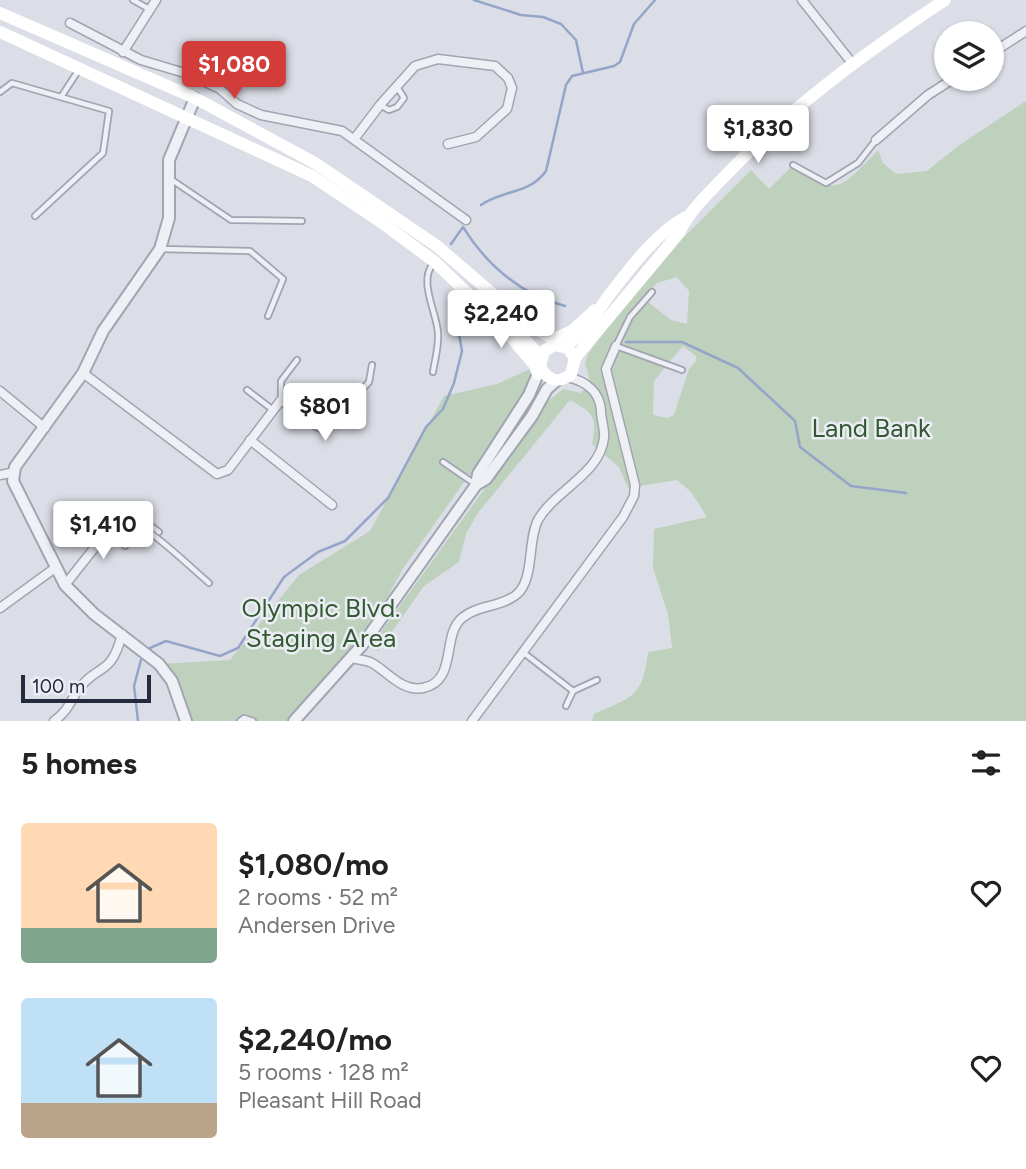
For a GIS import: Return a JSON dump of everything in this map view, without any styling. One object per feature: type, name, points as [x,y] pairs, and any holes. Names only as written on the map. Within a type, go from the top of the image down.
[{"type":"main road","points":[[0,32],[186,116],[312,177],[381,222],[435,262],[520,345],[546,376],[570,373],[679,233],[686,217],[750,150],[852,64],[945,0]]},
{"type":"main road","points":[[0,13],[195,98],[315,163],[437,246],[525,322],[560,343],[570,373]]},
{"type":"main road","points":[[540,366],[548,347],[560,343],[606,300],[673,223],[686,217]]},
{"type":"street","points":[[122,52],[156,0]]},
{"type":"street","points":[[802,0],[852,64]]},
{"type":"street","points":[[70,23],[122,52],[220,89],[237,104],[261,115],[309,122],[355,138],[466,220]]},
{"type":"street","points":[[1004,45],[1026,31]]},
{"type":"street","points":[[355,138],[415,66],[438,58],[482,63],[502,71],[512,88],[507,108],[476,136],[448,144]]},
{"type":"street","points":[[186,721],[167,673],[94,614],[65,585],[15,491],[15,472],[83,373],[103,331],[160,249],[169,218],[168,177],[172,146],[203,81]]},
{"type":"street","points":[[876,140],[934,91]]},
{"type":"street","points":[[472,721],[623,517],[634,496],[633,474],[606,369],[616,346]]},
{"type":"street","points":[[476,485],[478,474],[529,396],[540,366]]},
{"type":"street","points":[[83,373],[212,472],[221,473],[228,470],[281,400],[317,426],[326,429],[360,393]]},
{"type":"street","points":[[294,721],[363,644],[476,485],[486,479],[532,416],[547,390],[570,373],[596,392],[604,436],[601,449],[594,461],[538,520],[531,541],[525,584],[517,594],[460,620],[453,634],[447,667],[435,683],[422,688],[406,686],[369,661],[352,658]]},
{"type":"street","points":[[0,391],[45,428]]},
{"type":"street","points":[[250,440],[332,505]]},
{"type":"street","points":[[0,475],[15,472]]},
{"type":"street","points":[[65,585],[118,518]]},
{"type":"street","points":[[0,608],[55,568]]},
{"type":"street","points":[[54,721],[64,714],[83,685],[114,661],[122,634]]},
{"type":"street","points":[[363,644],[369,661]]},
{"type":"lane","points":[[133,0],[149,9]]},
{"type":"lane","points":[[61,97],[79,68]]},
{"type":"lane","points":[[0,92],[12,83],[109,111],[103,153],[35,216]]},
{"type":"lane","points":[[380,105],[389,110],[397,107],[404,98],[396,86]]},
{"type":"lane","points":[[793,165],[826,183],[858,163],[876,140]]},
{"type":"lane","points":[[168,177],[231,220],[302,221]]},
{"type":"lane","points":[[160,249],[250,250],[283,279],[268,316]]},
{"type":"lane","points":[[433,372],[438,331],[427,280],[428,271],[435,262]]},
{"type":"lane","points":[[652,292],[631,317],[616,346],[682,370]]},
{"type":"lane","points":[[297,360],[281,381],[281,400],[300,399],[312,394]]},
{"type":"lane","points":[[360,393],[369,382],[372,365]]},
{"type":"lane","points":[[247,390],[273,410]]},
{"type":"lane","points":[[443,462],[476,485]]},
{"type":"lane","points":[[130,520],[138,516],[159,532]]},
{"type":"lane","points":[[118,518],[130,520],[209,583]]},
{"type":"lane","points":[[110,528],[126,538],[125,546]]},
{"type":"lane","points":[[523,652],[573,691]]},
{"type":"lane","points":[[566,706],[573,691],[597,680]]},
{"type":"lane","points":[[240,721],[244,718],[253,721]]},
{"type":"green space","name":"Land Bank","points":[[1026,101],[1026,721],[592,721],[594,714],[634,693],[643,678],[648,652],[672,648],[668,614],[653,568],[654,529],[707,517],[691,492],[677,480],[628,488],[619,467],[592,444],[592,416],[570,400],[478,513],[466,534],[459,562],[424,586],[378,652],[375,647],[378,636],[548,401],[563,389],[581,393],[590,381],[585,363],[588,354],[616,316],[680,241],[751,170],[769,189],[794,164],[820,182],[839,184],[856,173],[878,150],[883,163],[896,174],[927,171],[958,146]],"holes":[[[677,277],[689,291],[687,324],[671,320],[643,298],[657,283]],[[683,346],[696,356],[696,361],[689,369],[674,415],[667,418],[653,415],[654,381]]]},
{"type":"green space","name":"Olympic Blvd. Staging Area","points":[[532,368],[533,373],[520,403],[402,570],[363,644],[294,721],[189,721],[159,664],[230,660],[299,575],[370,531],[444,396],[497,384]]},
{"type":"waterway","points":[[474,0],[561,24],[576,40],[583,73]]},
{"type":"waterway","points":[[481,205],[532,184],[546,171],[566,85],[572,76],[614,66],[620,62],[634,24],[655,0]]},
{"type":"waterway","points":[[451,244],[463,227],[483,255],[506,277],[534,294],[565,306]]},
{"type":"waterway","points":[[150,648],[166,641],[220,656],[238,648],[284,577],[318,552],[345,541],[388,498],[426,427],[443,409],[454,383],[462,351],[453,300]]},
{"type":"waterway","points":[[626,342],[682,342],[738,368],[795,421],[800,447],[851,486],[906,493]]},
{"type":"waterway","points":[[138,721],[134,686],[141,660]]}]
